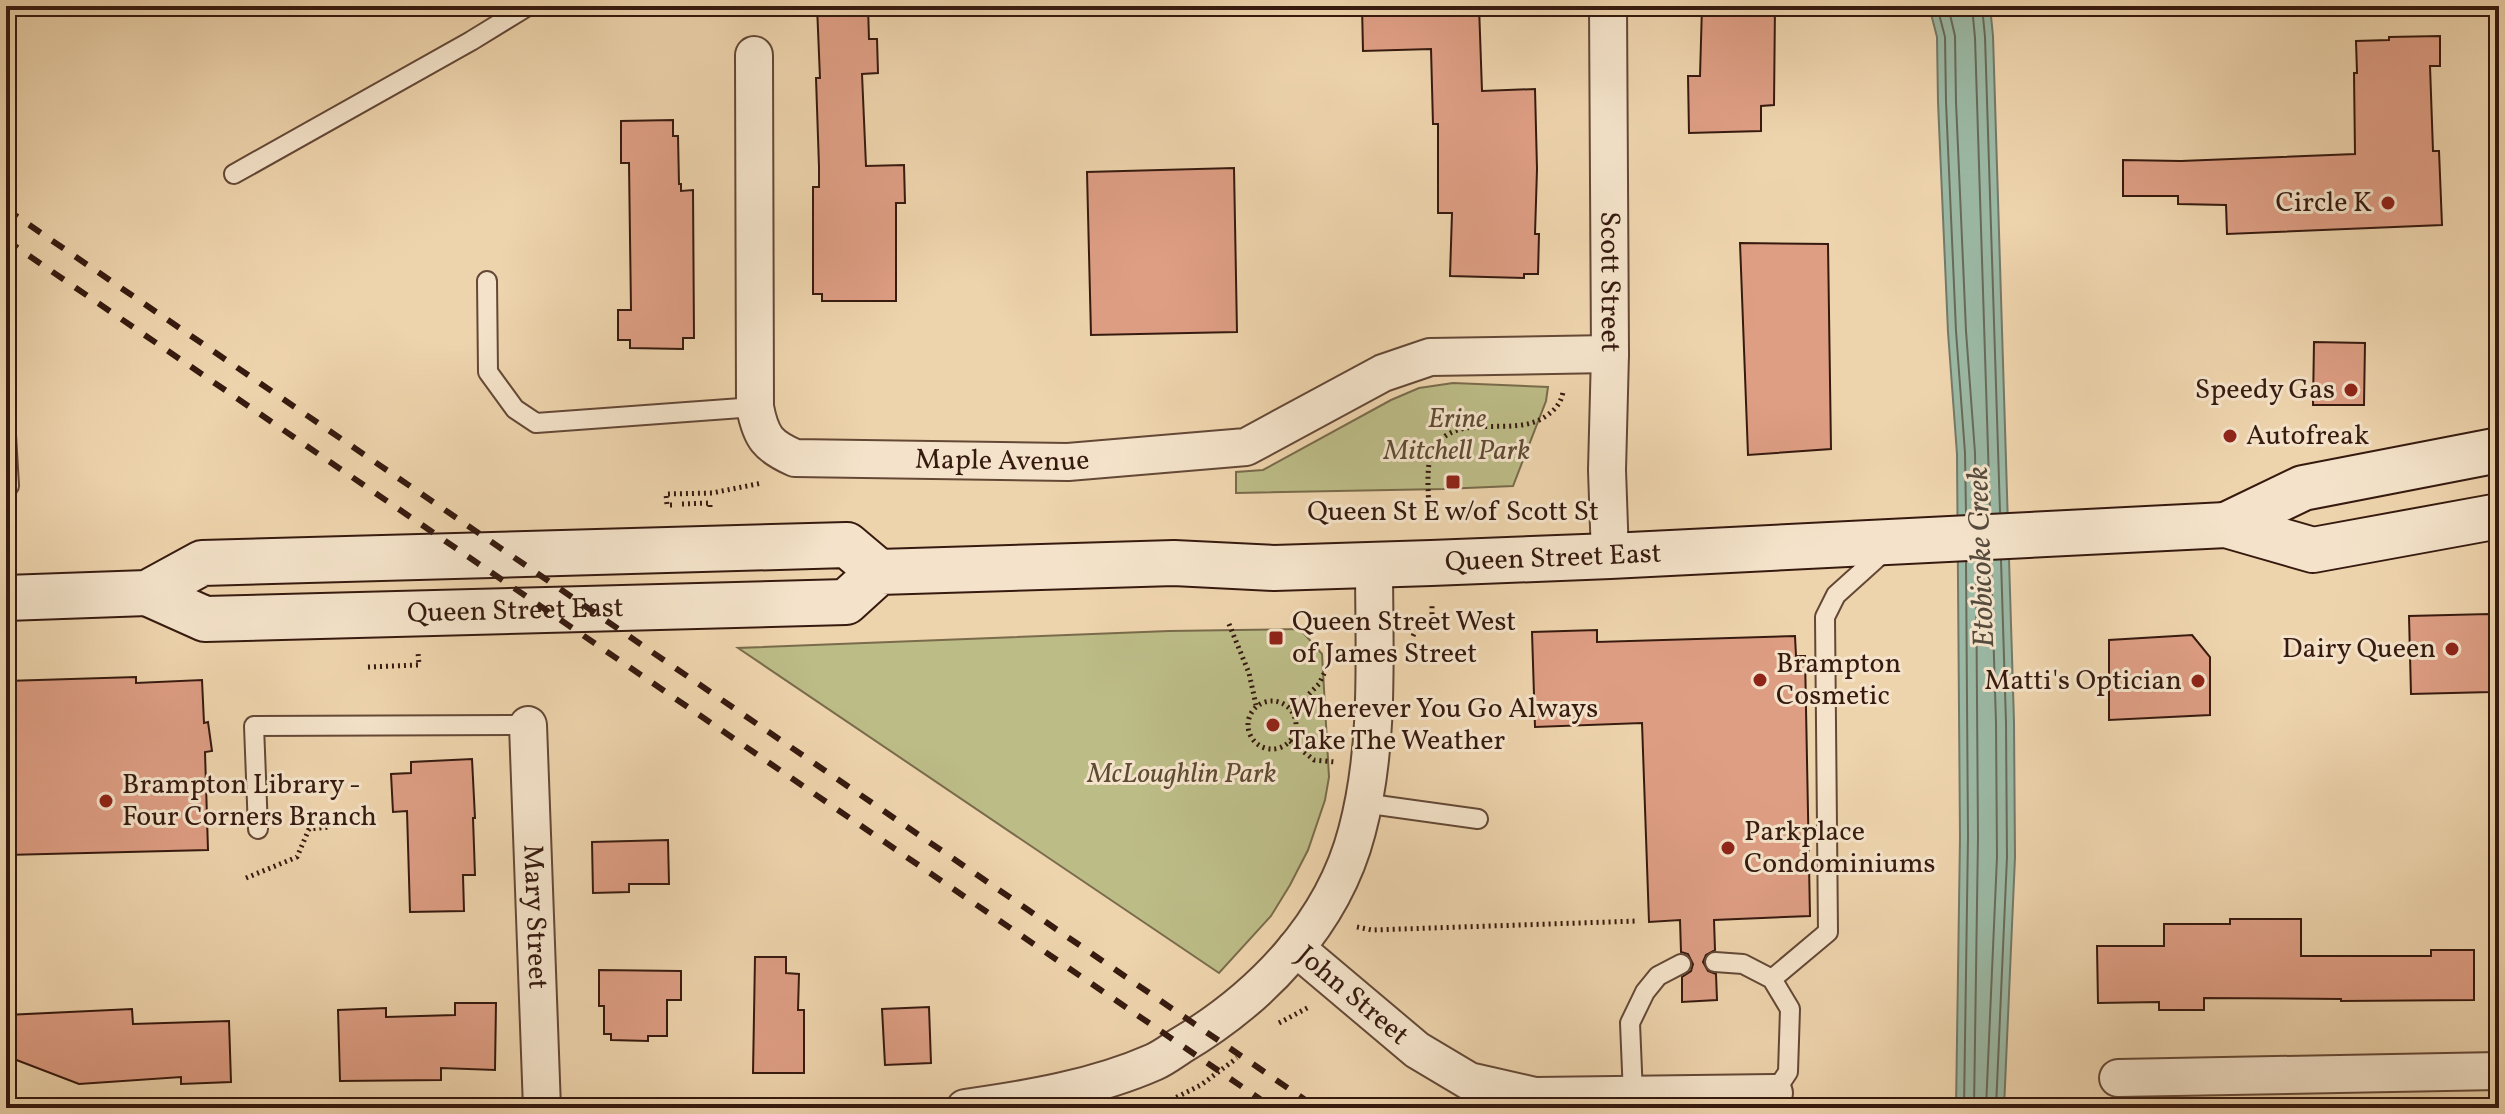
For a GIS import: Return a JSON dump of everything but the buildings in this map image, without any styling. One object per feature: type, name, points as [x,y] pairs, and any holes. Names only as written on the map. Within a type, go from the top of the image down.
[{"type":"main road","name":"Queen Street East","points":[[2226,525],[2303,488],[2499,450]]},
{"type":"main road","name":"Queen Street East","points":[[6,598],[147,593],[205,619],[846,602],[879,572],[1174,563],[1274,568],[1610,556],[2226,525],[2313,550],[2499,516]]},
{"type":"street","name":"Scott Street","points":[[1608,6],[1610,354],[1607,470],[1610,556]]},
{"type":"street","name":"Maple Avenue","points":[[754,55],[755,407],[758,421],[772,448],[795,458],[1068,462],[1246,447],[1383,373],[1430,357],[1610,354]]},
{"type":"street","points":[[1296,948],[1336,884],[1357,832],[1363,803],[1370,766],[1374,564]]},
{"type":"street","name":"Mary Street","points":[[528,725],[542,1108]]},
{"type":"street","name":"John Street","points":[[965,1108],[1034,1098],[1134,1070],[1158,1060],[1240,1006],[1296,948],[1417,1050],[1469,1081],[1535,1096],[1774,1093]]},
{"type":"street","points":[[2118,1078],[2499,1071]]},
{"type":"lane","points":[[234,174],[528,6]]},
{"type":"lane","points":[[487,281],[488,372],[515,409],[536,423],[755,407]]},
{"type":"lane","points":[[6,435],[9,486]]},
{"type":"lane","points":[[1772,979],[1828,932],[1825,617],[1836,595],[1896,541]]},
{"type":"lane","points":[[258,829],[254,726],[528,725]]},
{"type":"lane","points":[[1363,803],[1478,819]]},
{"type":"lane","points":[[1715,962],[1743,964],[1772,979],[1790,1009],[1788,1072],[1774,1093]]},
{"type":"lane","points":[[1633,1095],[1630,1023],[1645,992],[1658,976],[1681,964]]},
{"type":"path","points":[[1429,499],[1429,462],[1441,441],[1454,432],[1477,425],[1516,428],[1537,422],[1555,410],[1563,397]]},
{"type":"path","points":[[711,513],[710,503],[667,505],[666,494],[712,493]]},
{"type":"path","points":[[1411,639],[1416,630],[1432,617]]},
{"type":"path","points":[[1229,624],[1249,673],[1256,705],[1247,727],[1254,741],[1260,746],[1276,749],[1290,741],[1296,726],[1287,705],[1272,700],[1256,705]]},
{"type":"path","points":[[1292,711],[1319,684],[1336,649]]},
{"type":"path","points":[[368,667],[419,665],[418,652]]},
{"type":"path","points":[[1290,741],[1314,760],[1370,766]]},
{"type":"path","points":[[246,878],[297,857],[309,829],[331,827]]},
{"type":"path","points":[[1357,927],[1372,930],[1638,921]]},
{"type":"path","points":[[1171,1100],[1181,1108]]},
{"type":"green space","name":"Erine Mitchell Park","points":[[1453,383],[1548,387],[1546,401],[1513,486],[1236,493],[1236,472],[1263,470],[1391,400],[1419,388]]},
{"type":"green space","name":"McLoughlin Park","points":[[1300,629],[1322,654],[1329,777],[1325,800],[1308,850],[1290,885],[1271,916],[1219,973],[738,648],[1169,631]]},
{"type":"water","name":"Etobicoke Creek","points":[[1929,6],[1990,6],[1993,36],[2014,722],[2015,857],[2004,1108],[1956,1108],[1960,837],[1957,454],[1948,332],[1937,37]]},
{"type":"railway","points":[[6,209],[1317,1108]]},
{"type":"railway","points":[[6,240],[1273,1108]]},
{"type":"place","name":"Circle K","points":[[2388,203]]},
{"type":"place","name":"Speedy Gas","points":[[2351,390]]},
{"type":"place","name":"Autofreak","points":[[2230,436]]},
{"type":"place","name":"Queen St E w/of Scott St","points":[[1453,482]]},
{"type":"place","name":"Queen Street West of James Street","points":[[1276,638]]},
{"type":"place","name":"Dairy Queen","points":[[2452,649]]},
{"type":"place","name":"Brampton Cosmetic","points":[[1760,680]]},
{"type":"place","name":"Matti's Optician","points":[[2198,681]]},
{"type":"place","name":"Wherever You Go Always Take The Weather","points":[[1273,725]]},
{"type":"place","name":"Brampton Library - Four Corners Branch","points":[[106,801]]},
{"type":"place","name":"Parkplace Condominiums","points":[[1728,848]]}]
